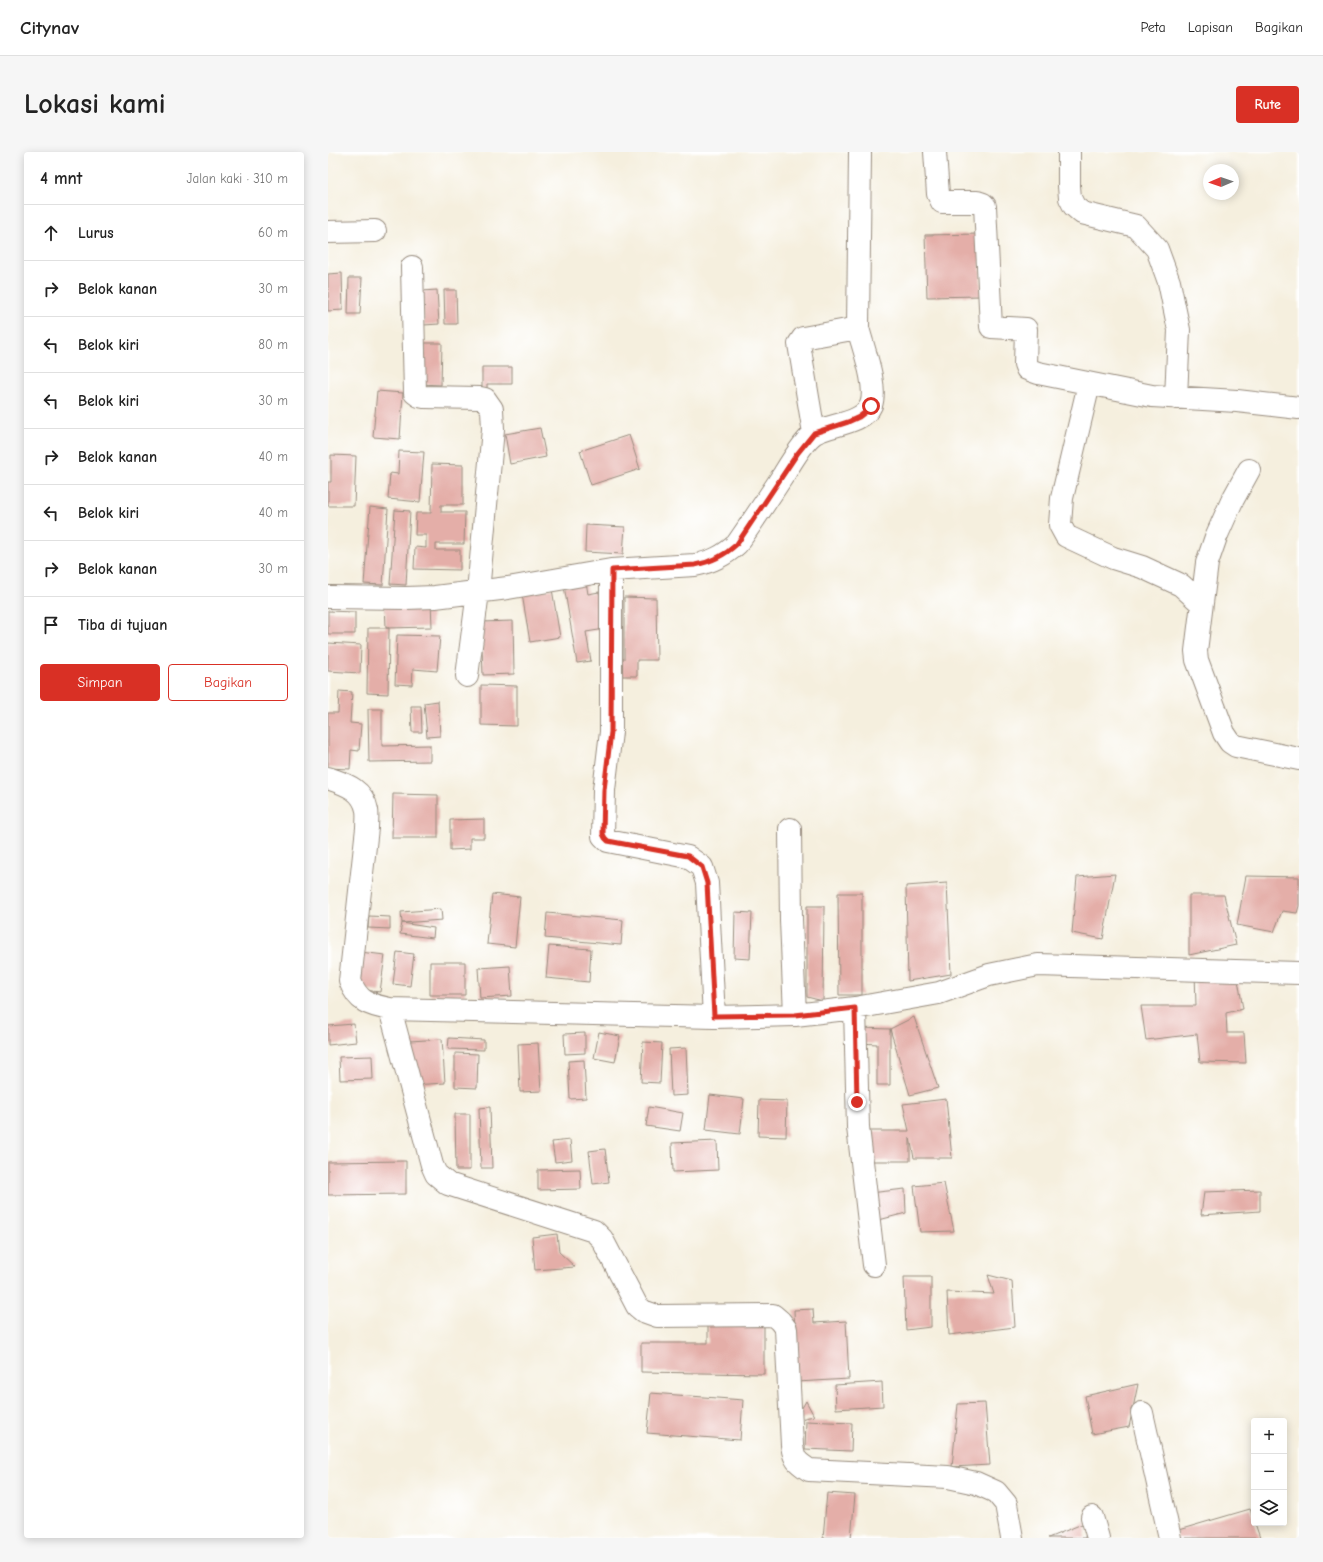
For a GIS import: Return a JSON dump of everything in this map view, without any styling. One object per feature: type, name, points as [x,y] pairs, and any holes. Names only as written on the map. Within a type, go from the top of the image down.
[{"type":"street","points":[[328,597],[435,597],[478,592],[612,570],[695,565],[708,563],[728,553],[737,544],[797,454],[814,433],[854,419],[868,410],[871,406],[873,391],[871,378],[858,328],[860,152]]},
{"type":"street","points":[[935,152],[938,194],[942,202],[977,202],[985,206],[991,327],[1026,329],[1025,364],[1027,369],[1038,373],[1152,396],[1237,401],[1299,408]]},
{"type":"street","points":[[1069,152],[1070,198],[1074,206],[1082,213],[1136,226],[1157,249],[1169,282],[1179,330],[1176,398]]},
{"type":"street","points":[[328,232],[375,231]]},
{"type":"street","points":[[412,267],[415,393],[418,396],[424,397],[485,399],[492,409],[493,430],[490,467],[478,592],[467,676]]},
{"type":"street","points":[[814,433],[799,346],[800,341],[803,338],[858,328]]},
{"type":"street","points":[[1089,384],[1062,498],[1060,525],[1066,536],[1112,558],[1142,567],[1181,585],[1201,603]]},
{"type":"street","points":[[1249,470],[1232,501],[1216,537],[1207,563],[1196,651],[1197,660],[1224,733],[1230,742],[1236,746],[1299,759]]},
{"type":"street","points":[[612,570],[611,732],[604,790],[603,836],[608,841],[688,856],[702,867],[707,883],[714,1016]]},
{"type":"street","points":[[328,778],[349,785],[361,796],[367,810],[367,828],[350,981],[354,993],[376,1007],[390,1009],[714,1016],[795,1015],[855,1008],[939,993],[989,974],[1038,965],[1299,973]]},
{"type":"street","points":[[790,829],[791,920],[795,1015]]},
{"type":"street","points":[[855,1008],[858,1127],[874,1265]]},
{"type":"street","points":[[390,1009],[432,1165],[436,1174],[448,1184],[594,1231],[602,1238],[637,1306],[644,1311],[657,1316],[773,1315],[786,1329],[792,1445],[794,1456],[798,1463],[809,1470],[948,1476],[976,1483],[996,1492],[1006,1504],[1012,1538]]},
{"type":"street","points":[[1142,1413],[1170,1538]]},
{"type":"street","points":[[1092,1517],[1098,1538]]},
{"type":"building","points":[[980,234],[981,296],[927,297],[925,235]]},
{"type":"building","points":[[342,273],[343,310],[328,311],[328,274]]},
{"type":"building","points":[[349,278],[362,278],[360,314],[348,314]]},
{"type":"building","points":[[437,290],[439,324],[424,325],[422,291]]},
{"type":"building","points":[[444,290],[456,290],[457,324],[445,324]]},
{"type":"building","points":[[425,343],[442,343],[441,385],[419,384],[420,354],[425,354]]},
{"type":"building","points":[[482,367],[512,367],[512,384],[487,384],[487,388],[482,389]]},
{"type":"building","points":[[377,391],[403,393],[400,439],[373,437]]},
{"type":"building","points":[[540,428],[546,457],[510,464],[505,434]]},
{"type":"building","points":[[629,435],[640,469],[591,485],[580,451]]},
{"type":"building","points":[[399,451],[424,452],[420,502],[388,499],[390,473],[398,474]]},
{"type":"building","points":[[331,455],[356,456],[354,506],[328,506],[328,482],[331,482]]},
{"type":"building","points":[[432,464],[463,465],[463,505],[441,505],[441,512],[465,512],[464,544],[436,544],[436,550],[460,550],[460,570],[414,569],[415,547],[426,548],[426,535],[415,535],[416,513],[431,513]]},
{"type":"building","points":[[370,507],[388,509],[383,585],[364,584]]},
{"type":"building","points":[[395,510],[410,511],[406,585],[390,584]]},
{"type":"building","points":[[586,525],[625,527],[623,554],[585,552]]},
{"type":"building","points":[[586,582],[588,594],[599,592],[605,629],[586,632],[591,661],[577,663],[564,586]]},
{"type":"building","points":[[552,589],[560,637],[530,642],[522,594]]},
{"type":"building","points":[[624,597],[656,598],[657,660],[637,660],[637,676],[612,676],[612,660],[624,659]]},
{"type":"building","points":[[431,602],[432,627],[386,628],[385,603]]},
{"type":"building","points":[[328,611],[355,612],[355,634],[328,634]]},
{"type":"building","points":[[513,621],[514,674],[483,675],[481,622]]},
{"type":"building","points":[[368,628],[389,628],[388,694],[367,693]]},
{"type":"building","points":[[397,635],[440,636],[437,671],[413,669],[412,685],[395,684]]},
{"type":"building","points":[[328,643],[361,645],[360,673],[328,671]]},
{"type":"building","points":[[481,685],[517,686],[517,726],[481,725]]},
{"type":"building","points":[[339,691],[352,692],[350,723],[361,724],[359,751],[351,750],[350,769],[328,768],[328,713],[338,713]]},
{"type":"building","points":[[438,701],[440,736],[427,737],[424,703]]},
{"type":"building","points":[[411,706],[421,706],[422,732],[412,732]]},
{"type":"building","points":[[368,709],[382,709],[382,746],[430,745],[430,761],[369,762]]},
{"type":"building","points":[[393,794],[438,795],[438,838],[392,838]]},
{"type":"building","points":[[484,819],[484,838],[470,838],[470,849],[450,850],[450,820]]},
{"type":"building","points":[[1115,874],[1103,939],[1072,933],[1077,877]]},
{"type":"building","points":[[1246,876],[1299,877],[1299,906],[1297,913],[1282,911],[1274,932],[1237,925]]},
{"type":"building","points":[[947,883],[951,974],[908,981],[906,886]]},
{"type":"building","points":[[838,893],[862,893],[862,995],[839,995]]},
{"type":"building","points":[[492,894],[520,897],[515,947],[487,944]]},
{"type":"building","points":[[1189,895],[1224,895],[1236,945],[1189,955]]},
{"type":"building","points":[[807,906],[824,906],[823,1001],[807,997]]},
{"type":"building","points":[[441,909],[442,920],[402,923],[401,912]]},
{"type":"building","points":[[735,912],[752,913],[750,959],[734,958]]},
{"type":"building","points":[[547,913],[623,920],[621,945],[545,938]]},
{"type":"building","points":[[369,916],[390,917],[390,929],[368,928]]},
{"type":"building","points":[[402,923],[434,928],[433,938],[400,934]]},
{"type":"building","points":[[549,946],[591,949],[589,982],[546,978]]},
{"type":"building","points":[[360,952],[385,955],[380,992],[356,989]]},
{"type":"building","points":[[397,952],[414,954],[410,986],[393,984]]},
{"type":"building","points":[[430,962],[465,962],[465,995],[430,995]]},
{"type":"building","points":[[510,966],[512,996],[480,998],[478,968]]},
{"type":"building","points":[[1195,972],[1237,974],[1243,1009],[1226,1013],[1227,1033],[1244,1033],[1246,1063],[1200,1062],[1197,1034],[1146,1040],[1141,1006],[1196,1006]]},
{"type":"building","points":[[914,1017],[938,1088],[910,1095],[890,1029]]},
{"type":"building","points":[[354,1024],[356,1042],[328,1045],[328,1026]]},
{"type":"building","points":[[859,1028],[890,1029],[890,1085],[877,1085],[877,1044],[859,1043]]},
{"type":"building","points":[[599,1032],[620,1036],[615,1062],[594,1058]]},
{"type":"building","points":[[585,1033],[585,1053],[565,1054],[564,1034]]},
{"type":"building","points":[[449,1038],[484,1040],[484,1050],[448,1049]]},
{"type":"building","points":[[442,1039],[445,1083],[412,1085],[410,1041]]},
{"type":"building","points":[[643,1042],[662,1043],[660,1083],[641,1082]]},
{"type":"building","points":[[538,1043],[541,1091],[520,1092],[518,1044]]},
{"type":"building","points":[[686,1048],[688,1095],[671,1096],[669,1049]]},
{"type":"building","points":[[455,1053],[478,1054],[477,1088],[455,1087]]},
{"type":"building","points":[[372,1056],[373,1079],[340,1080],[339,1057]]},
{"type":"building","points":[[584,1060],[586,1098],[570,1099],[568,1061]]},
{"type":"building","points":[[710,1095],[744,1099],[740,1134],[706,1130]]},
{"type":"building","points":[[946,1099],[952,1158],[914,1158],[910,1138],[910,1161],[869,1161],[869,1131],[909,1131],[903,1104]]},
{"type":"building","points":[[759,1100],[787,1101],[786,1137],[758,1136]]},
{"type":"building","points":[[490,1107],[492,1168],[481,1168],[479,1108]]},
{"type":"building","points":[[649,1107],[683,1113],[680,1131],[646,1126]]},
{"type":"building","points":[[455,1114],[470,1114],[470,1170],[456,1170]]},
{"type":"building","points":[[570,1140],[572,1160],[555,1162],[552,1142]]},
{"type":"building","points":[[717,1141],[718,1170],[673,1172],[672,1143]]},
{"type":"building","points":[[605,1149],[609,1182],[593,1184],[589,1151]]},
{"type":"building","points":[[406,1161],[406,1194],[328,1195],[328,1162]]},
{"type":"building","points":[[580,1169],[581,1189],[538,1190],[538,1170]]},
{"type":"building","points":[[944,1183],[954,1231],[920,1232],[914,1186]]},
{"type":"building","points":[[905,1189],[906,1213],[875,1221],[870,1193]]},
{"type":"building","points":[[1260,1190],[1260,1211],[1201,1215],[1204,1192]]},
{"type":"building","points":[[557,1234],[559,1252],[575,1267],[535,1270],[532,1237]]},
{"type":"building","points":[[988,1275],[1012,1281],[1015,1327],[949,1335],[947,1292],[994,1294]]},
{"type":"building","points":[[904,1277],[931,1277],[931,1327],[906,1330]]},
{"type":"building","points":[[813,1309],[814,1323],[846,1321],[849,1379],[797,1382],[794,1310]]},
{"type":"building","points":[[708,1321],[764,1322],[764,1374],[641,1372],[641,1343],[708,1343]]},
{"type":"building","points":[[882,1382],[883,1406],[836,1409],[835,1385]]},
{"type":"building","points":[[1138,1384],[1129,1427],[1092,1434],[1085,1396]]},
{"type":"building","points":[[651,1393],[743,1400],[740,1440],[647,1433]]},
{"type":"building","points":[[806,1401],[814,1416],[795,1420]]},
{"type":"building","points":[[985,1403],[990,1465],[952,1467],[958,1404]]},
{"type":"building","points":[[806,1421],[852,1423],[851,1451],[805,1449]]},
{"type":"building","points":[[827,1493],[855,1495],[851,1538],[823,1538]]},
{"type":"building","points":[[1250,1509],[1251,1526],[1256,1526],[1260,1538],[1178,1538],[1175,1531]]},
{"type":"building","points":[[1087,1522],[1085,1538],[1048,1538]]},
{"type":"route","points":[[857,1102],[855,1008],[795,1015],[714,1016],[707,883],[702,867],[688,856],[608,841],[603,834],[604,790],[611,732],[610,652],[612,570],[695,565],[708,563],[728,553],[737,544],[797,454],[814,433],[859,417],[871,406]]}]
